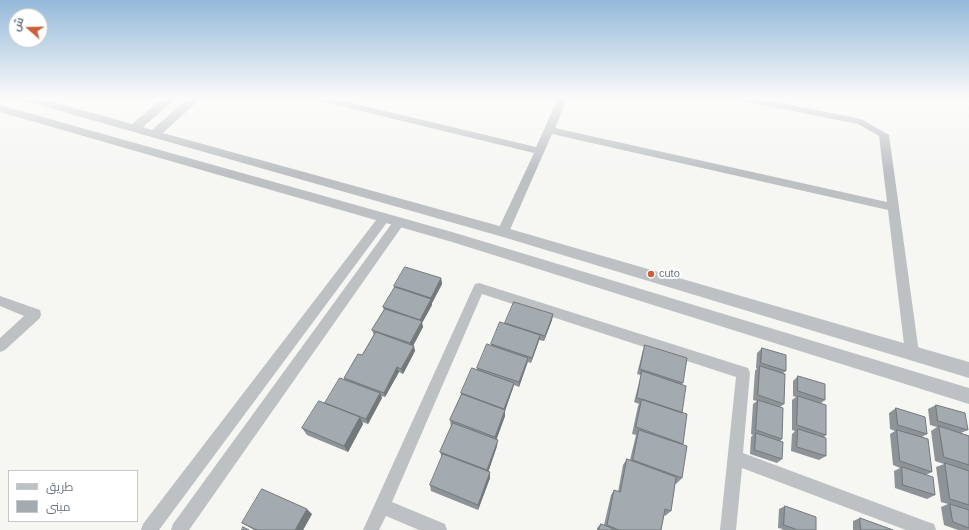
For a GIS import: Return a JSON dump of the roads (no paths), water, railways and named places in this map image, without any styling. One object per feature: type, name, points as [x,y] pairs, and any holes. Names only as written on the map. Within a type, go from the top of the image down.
[{"type":"street","points":[[55,124],[399,222],[969,396]]},
{"type":"street","points":[[115,124],[503,232],[969,370]]},
{"type":"street","points":[[133,129],[139,124]]},
{"type":"street","points":[[153,135],[166,124]]},
{"type":"street","points":[[426,124],[539,151]]},
{"type":"street","points":[[503,232],[552,124]]},
{"type":"street","points":[[864,124],[884,135],[912,353]]},
{"type":"street","points":[[549,130],[894,207]]},
{"type":"street","points":[[149,530],[396,202]]},
{"type":"street","points":[[179,530],[399,222]]},
{"type":"street","points":[[371,530],[479,288],[743,373],[728,530]]},
{"type":"street","points":[[0,301],[35,314],[0,346]]},
{"type":"street","points":[[735,458],[928,530]]},
{"type":"street","points":[[382,506],[439,530]]},
{"type":"place","name":"cuto","points":[[651,274]]}]
